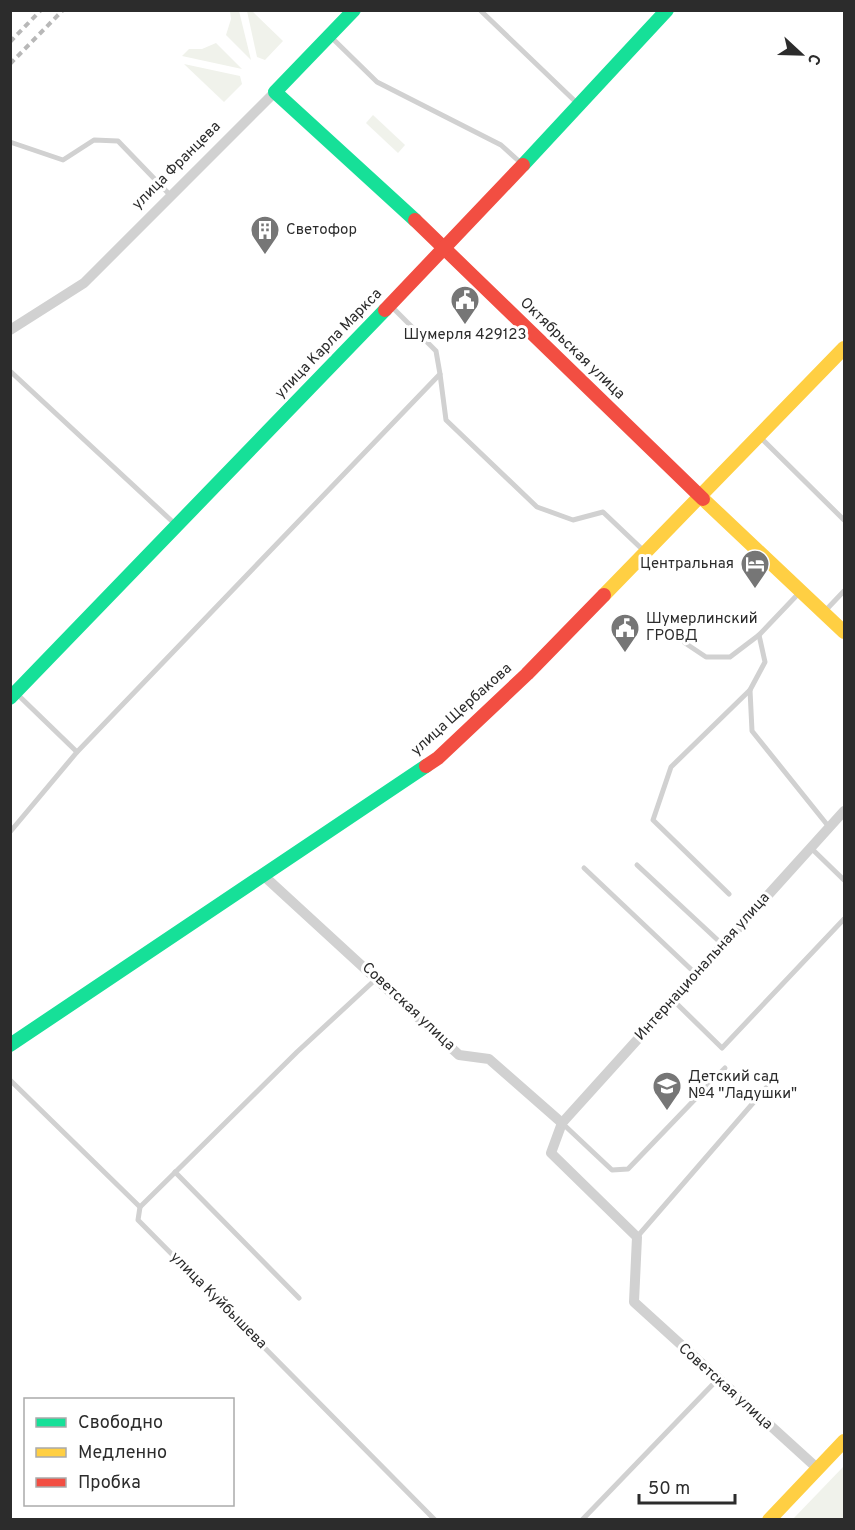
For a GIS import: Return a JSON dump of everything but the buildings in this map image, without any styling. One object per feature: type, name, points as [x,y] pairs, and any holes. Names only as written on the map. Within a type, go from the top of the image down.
[{"type":"main road","name":"улица Францева","points":[[275,92],[354,10]]},
{"type":"main road","name":"улица Карла Маркса","points":[[13,696],[445,248],[668,10]]},
{"type":"main road","name":"Октябрьская улица","points":[[275,92],[445,248],[701,497],[844,632]]},
{"type":"main road","name":"улица Щербакова","points":[[10,1045],[438,758],[527,674],[844,348]]},
{"type":"main road","points":[[770,1520],[844,1441]]},
{"type":"street","name":"улица Францева","points":[[10,330],[84,283],[275,92]]},
{"type":"street","name":"Интернациональная улица","points":[[562,1123],[844,811]]},
{"type":"street","name":"Советская улица","points":[[264,876],[459,1054],[489,1059],[562,1123]]},
{"type":"street","points":[[562,1123],[550,1154],[637,1237]]},
{"type":"street","name":"Советская улица","points":[[637,1237],[633,1302],[817,1468]]},
{"type":"lane","points":[[480,10],[579,105]]},
{"type":"lane","points":[[329,36],[377,82],[501,145],[524,165]]},
{"type":"lane","points":[[10,142],[63,160],[94,140],[118,141],[171,196]]},
{"type":"lane","points":[[390,305],[436,351],[446,420],[537,507],[573,520],[603,512],[646,553]]},
{"type":"lane","points":[[10,371],[176,525]]},
{"type":"lane","points":[[10,832],[77,752],[440,374]]},
{"type":"lane","points":[[758,436],[844,520]]},
{"type":"lane","points":[[685,644],[706,657],[730,657],[759,635],[801,591]]},
{"type":"lane","points":[[824,613],[844,591]]},
{"type":"lane","points":[[729,894],[653,820],[671,766],[750,690],[765,662],[759,635]]},
{"type":"lane","points":[[750,690],[752,731],[829,827]]},
{"type":"lane","points":[[13,696],[77,752]]},
{"type":"lane","points":[[810,847],[844,880]]},
{"type":"lane","points":[[637,865],[723,945]]},
{"type":"lane","points":[[584,868],[697,975]]},
{"type":"lane","points":[[674,1001],[722,1048],[844,920]]},
{"type":"lane","points":[[140,1208],[377,978]]},
{"type":"lane","points":[[562,1123],[612,1170],[628,1169],[725,1068]]},
{"type":"lane","name":"улица Куйбышева","points":[[10,1080],[140,1208],[138,1220],[435,1520]]},
{"type":"lane","points":[[637,1237],[766,1088]]},
{"type":"lane","points":[[175,1172],[299,1298]]},
{"type":"lane","points":[[582,1520],[717,1380]]},
{"type":"shaded area","points":[[230,11],[239,11],[251,60],[226,35],[231,19]]},
{"type":"shaded area","points":[[247,11],[252,11],[283,41],[265,60],[257,57]]},
{"type":"shaded area","points":[[216,43],[242,69],[182,56],[189,49],[202,49]]},
{"type":"shaded area","points":[[184,64],[240,76],[242,84],[224,102]]},
{"type":"shaded area","points":[[373,115],[405,145],[398,153],[366,123]]},
{"type":"shaded area","points":[[844,1466],[844,1519],[793,1519]]},
{"type":"railway","points":[[10,42],[41,10]]},
{"type":"railway","points":[[10,64],[63,10]]},
{"type":"traffic: fast","points":[[354,10],[275,92],[415,220]]},
{"type":"traffic: fast","points":[[523,165],[667,10]]},
{"type":"traffic: fast","points":[[10,698],[385,310]]},
{"type":"traffic: fast","points":[[10,1045],[426,766]]},
{"type":"traffic: slow","points":[[604,595],[844,348]]},
{"type":"traffic: slow","points":[[703,499],[844,632]]},
{"type":"traffic: slow","points":[[769,1520],[844,1441]]},
{"type":"traffic: jam","points":[[385,310],[523,165]]},
{"type":"traffic: jam","points":[[415,220],[703,499]]},
{"type":"traffic: jam","points":[[426,766],[438,758],[527,674],[604,595]]},
{"type":"place","name":"Светофор","points":[[265,256]]},
{"type":"place","name":"Шумерля 429123","points":[[465,326]]},
{"type":"place","name":"Центральная","points":[[755,590]]},
{"type":"place","name":"Шумерлинский ГРОВД","points":[[625,654]]},
{"type":"place","name":"Детский сад №4 \"Ладушки\"","points":[[667,1112]]}]
